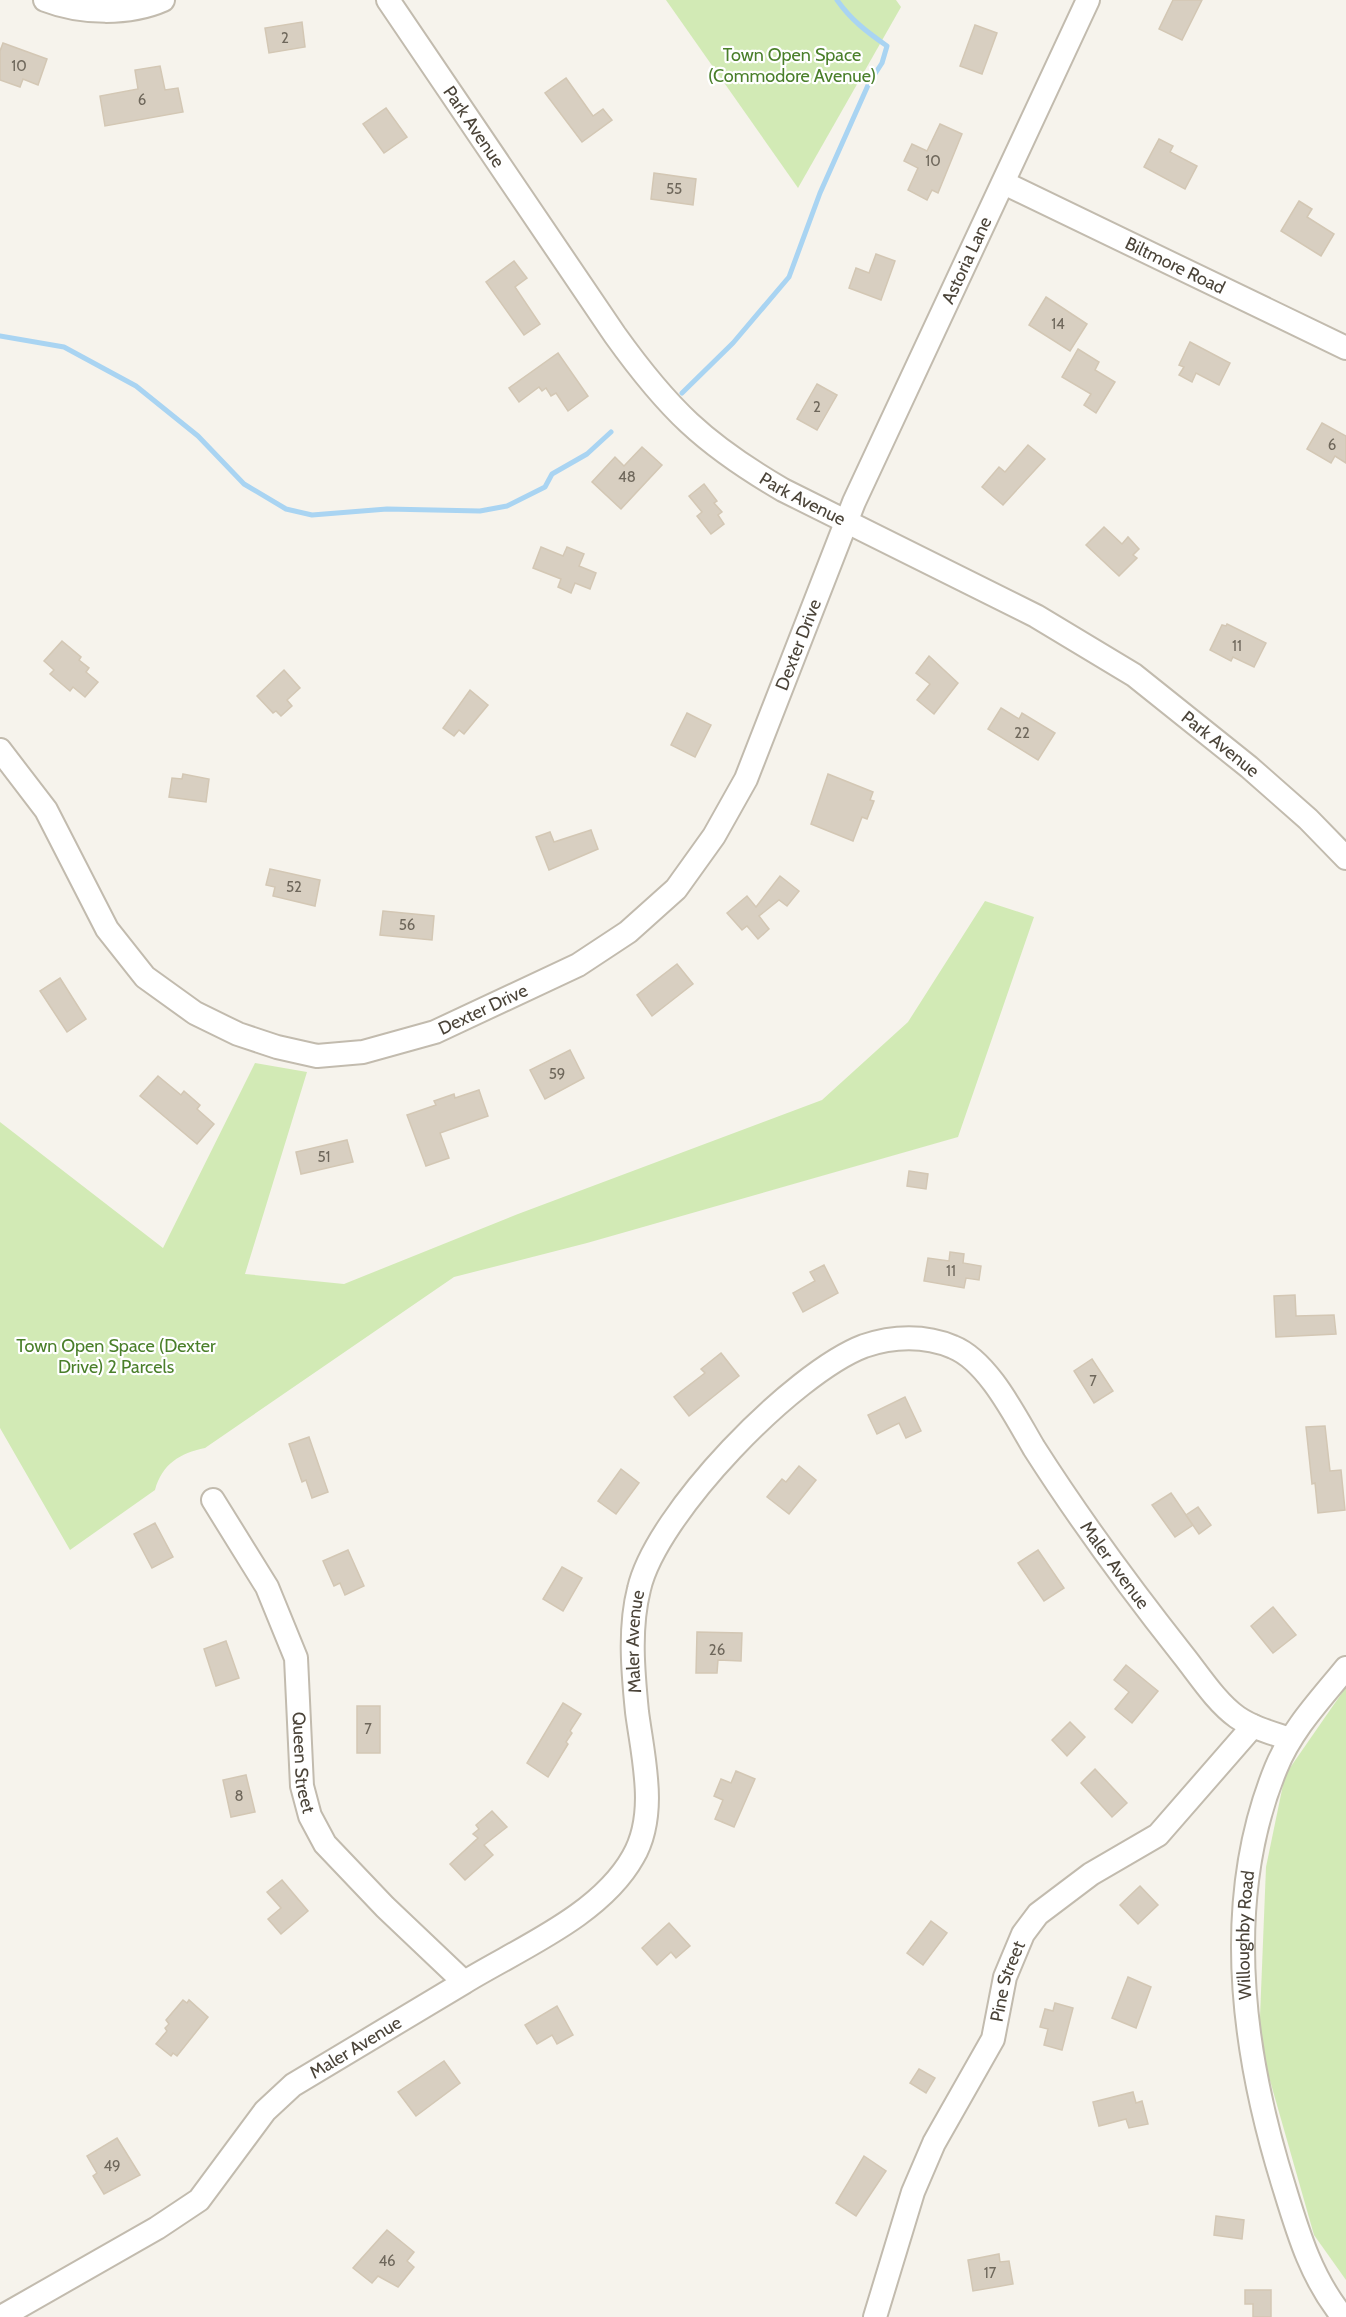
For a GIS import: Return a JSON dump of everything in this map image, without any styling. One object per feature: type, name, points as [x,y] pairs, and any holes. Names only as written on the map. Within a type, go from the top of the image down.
[{"type":"street","points":[[45,0],[61,6],[110,11],[148,7],[163,0]]},
{"type":"street","name":"Park Avenue","points":[[388,0],[615,335],[668,404],[717,449],[783,490],[1036,616],[1134,675],[1249,767],[1308,819],[1346,858]]},
{"type":"street","name":"Astoria Lane","points":[[847,522],[1088,0]]},
{"type":"street","name":"Biltmore Road","points":[[1004,183],[1346,348]]},
{"type":"street","name":"Dexter Drive","points":[[0,750],[46,810],[107,929],[145,976],[195,1013],[238,1034],[317,1056],[363,1052],[435,1032],[578,965],[628,932],[676,889],[714,836],[746,779],[797,642],[847,522]]},
{"type":"street","name":"Maler Avenue","points":[[2,2317],[157,2228],[199,2200],[265,2111],[293,2085],[572,1917],[606,1891],[633,1857],[640,1842],[646,1812],[633,1656],[635,1612],[646,1566],[685,1506],[730,1451],[815,1376],[861,1347],[900,1338],[916,1338],[949,1345],[975,1361],[996,1387],[1073,1509],[1163,1630],[1234,1715],[1253,1726],[1290,1739]]},
{"type":"street","name":"Queen Street","points":[[213,1500],[267,1587],[296,1658],[302,1786],[310,1816],[325,1844],[385,1907],[464,1983]]},
{"type":"street","name":"Willoughby Road","points":[[1343,2317],[1315,2277],[1303,2249],[1264,2119],[1247,2036],[1244,1989],[1248,1891],[1256,1838],[1266,1797],[1290,1739],[1346,1668]]},
{"type":"street","name":"Pine Street","points":[[875,2317],[913,2192],[926,2163],[993,2039],[1005,1977],[1023,1934],[1038,1914],[1091,1874],[1158,1835],[1253,1726]]},
{"type":"green space","name":"Town Open Space (Commodore Avenue)","points":[[666,0],[896,0],[901,7],[798,188]]},
{"type":"green space","name":"Town Open Space (Dexter Drive) 2 Parcels","points":[[985,901],[1034,917],[958,1137],[587,1243],[454,1277],[205,1448],[173,1461],[162,1473],[155,1490],[70,1550],[0,1428],[0,1122],[163,1248],[255,1063],[307,1072],[245,1274],[344,1284],[518,1214],[822,1100],[908,1022]]},
{"type":"green space","points":[[1346,1687],[1346,2280],[1314,2235],[1259,2042],[1266,1867],[1285,1775]]},
{"type":"building","points":[[1173,0],[1202,0],[1182,40],[1159,29]]},
{"type":"building","points":[[302,22],[305,47],[269,53],[265,28]]},
{"type":"building","points":[[975,25],[997,33],[982,74],[960,66]]},
{"type":"building","points":[[3,43],[47,59],[38,85],[23,79],[20,87],[0,80],[0,51]]},
{"type":"building","points":[[160,66],[165,90],[178,88],[183,112],[105,126],[100,96],[138,89],[135,70]]},
{"type":"building","points":[[566,78],[593,116],[603,109],[612,120],[582,142],[545,93]]},
{"type":"building","points":[[386,108],[407,137],[384,153],[363,124]]},
{"type":"building","points":[[940,124],[962,134],[938,193],[932,190],[927,200],[908,190],[918,168],[904,161],[912,144],[927,151]]},
{"type":"building","points":[[1159,139],[1173,146],[1170,152],[1197,166],[1185,189],[1144,167]]},
{"type":"building","points":[[654,173],[696,179],[693,205],[651,199]]},
{"type":"building","points":[[1299,201],[1312,209],[1307,217],[1334,234],[1321,256],[1281,231]]},
{"type":"building","points":[[876,254],[895,261],[881,300],[849,288],[856,268],[869,273]]},
{"type":"building","points":[[514,261],[527,278],[515,287],[540,324],[524,335],[486,282]]},
{"type":"building","points":[[1046,297],[1087,324],[1070,351],[1029,325]]},
{"type":"building","points":[[1190,342],[1230,363],[1219,385],[1196,373],[1192,382],[1179,375],[1184,367],[1179,365]]},
{"type":"building","points":[[1078,349],[1099,362],[1095,370],[1115,382],[1096,413],[1084,405],[1091,394],[1062,377]]},
{"type":"building","points":[[558,353],[588,396],[568,411],[556,393],[551,396],[546,388],[542,391],[539,387],[519,402],[509,388]]},
{"type":"building","points":[[817,384],[837,395],[817,430],[797,419]]},
{"type":"building","points":[[1322,423],[1346,436],[1346,463],[1335,456],[1331,463],[1307,449]]},
{"type":"building","points":[[1028,445],[1045,459],[1003,505],[982,487],[999,467],[1005,472]]},
{"type":"building","points":[[642,447],[662,465],[621,509],[592,482],[615,457],[624,466]]},
{"type":"building","points":[[704,484],[717,501],[714,503],[722,512],[718,515],[724,524],[711,534],[697,516],[702,512],[689,496]]},
{"type":"building","points":[[1104,527],[1122,544],[1128,537],[1139,549],[1133,555],[1137,558],[1119,576],[1086,545]]},
{"type":"building","points":[[541,547],[563,556],[567,547],[584,554],[579,566],[596,573],[590,589],[575,583],[571,593],[558,587],[561,579],[533,568]]},
{"type":"building","points":[[1227,624],[1266,643],[1254,667],[1233,657],[1231,661],[1210,650],[1222,625]]},
{"type":"building","points":[[62,641],[81,657],[79,660],[89,668],[86,672],[98,682],[85,697],[73,687],[70,691],[50,674],[54,670],[44,661]]},
{"type":"building","points":[[929,656],[958,683],[934,714],[917,700],[930,684],[916,673]]},
{"type":"building","points":[[284,670],[300,688],[287,700],[292,706],[281,716],[276,711],[273,713],[257,696]]},
{"type":"building","points":[[470,690],[488,705],[464,734],[459,730],[454,736],[443,728]]},
{"type":"building","points":[[1001,708],[1019,719],[1022,713],[1055,733],[1038,760],[988,729]]},
{"type":"building","points":[[687,713],[711,725],[695,757],[671,745]]},
{"type":"building","points":[[183,774],[209,779],[206,802],[169,797],[172,778],[182,779]]},
{"type":"building","points":[[828,774],[873,792],[870,800],[874,801],[867,819],[862,817],[853,841],[811,824]]},
{"type":"building","points":[[591,830],[598,849],[549,870],[536,837],[550,832],[554,842]]},
{"type":"building","points":[[270,869],[320,880],[315,906],[273,896],[275,887],[266,885]]},
{"type":"building","points":[[780,876],[799,891],[787,906],[779,900],[759,916],[769,929],[758,939],[747,926],[742,930],[727,913],[747,896],[756,907]]},
{"type":"building","points":[[383,911],[434,916],[432,940],[380,935]]},
{"type":"building","points":[[677,964],[693,984],[652,1016],[637,995]]},
{"type":"building","points":[[60,978],[86,1019],[67,1032],[40,991]]},
{"type":"building","points":[[570,1050],[584,1078],[545,1099],[530,1070]]},
{"type":"building","points":[[158,1076],[181,1095],[184,1091],[200,1105],[197,1109],[214,1124],[197,1144],[140,1096]]},
{"type":"building","points":[[479,1090],[488,1116],[440,1133],[449,1158],[426,1166],[407,1115],[436,1105],[434,1101],[454,1094],[455,1098]]},
{"type":"building","points":[[347,1140],[353,1162],[301,1174],[296,1152]]},
{"type":"building","points":[[909,1171],[928,1174],[926,1189],[907,1186]]},
{"type":"building","points":[[950,1252],[964,1254],[963,1263],[981,1266],[979,1280],[966,1278],[964,1288],[924,1281],[928,1258],[949,1261]]},
{"type":"building","points":[[824,1265],[838,1293],[803,1312],[793,1293],[815,1281],[810,1272]]},
{"type":"building","points":[[1295,1295],[1296,1316],[1334,1315],[1336,1334],[1276,1337],[1274,1296]]},
{"type":"building","points":[[721,1353],[739,1376],[689,1416],[674,1397],[705,1373],[701,1369]]},
{"type":"building","points":[[1092,1359],[1113,1391],[1094,1403],[1074,1371]]},
{"type":"building","points":[[905,1397],[921,1431],[906,1438],[899,1423],[877,1434],[868,1415]]},
{"type":"building","points":[[1325,1426],[1330,1471],[1341,1470],[1345,1510],[1318,1513],[1315,1483],[1312,1484],[1306,1427]]},
{"type":"building","points":[[309,1437],[328,1492],[312,1498],[306,1480],[302,1482],[289,1444]]},
{"type":"building","points":[[799,1466],[816,1480],[789,1514],[767,1497],[782,1479],[786,1482]]},
{"type":"building","points":[[621,1469],[639,1483],[616,1514],[598,1501]]},
{"type":"building","points":[[1171,1493],[1193,1525],[1175,1537],[1152,1505]]},
{"type":"building","points":[[1198,1507],[1211,1525],[1199,1534],[1186,1515]]},
{"type":"building","points":[[155,1523],[173,1557],[152,1568],[134,1534]]},
{"type":"building","points":[[348,1550],[364,1586],[345,1595],[340,1583],[334,1586],[323,1561]]},
{"type":"building","points":[[1038,1550],[1064,1588],[1044,1601],[1018,1563]]},
{"type":"building","points":[[562,1567],[582,1578],[563,1611],[543,1599]]},
{"type":"building","points":[[1273,1607],[1296,1635],[1273,1653],[1251,1626]]},
{"type":"building","points":[[697,1632],[742,1633],[741,1661],[718,1660],[717,1673],[696,1673]]},
{"type":"building","points":[[226,1641],[239,1678],[216,1686],[204,1649]]},
{"type":"building","points":[[1126,1665],[1158,1691],[1132,1723],[1115,1709],[1129,1692],[1114,1680]]},
{"type":"building","points":[[563,1703],[581,1714],[570,1731],[572,1733],[566,1742],[568,1744],[548,1777],[527,1763]]},
{"type":"building","points":[[357,1706],[380,1706],[380,1753],[357,1753]]},
{"type":"building","points":[[1070,1722],[1085,1737],[1067,1756],[1052,1740]]},
{"type":"building","points":[[1095,1769],[1127,1803],[1112,1817],[1081,1783]]},
{"type":"building","points":[[736,1771],[755,1779],[734,1827],[715,1819],[723,1800],[714,1796],[721,1779],[731,1783]]},
{"type":"building","points":[[246,1775],[255,1812],[231,1817],[223,1780]]},
{"type":"building","points":[[492,1811],[507,1827],[484,1845],[493,1855],[465,1880],[450,1864],[478,1838],[473,1834],[479,1829],[476,1825]]},
{"type":"building","points":[[282,1880],[308,1911],[281,1934],[268,1919],[281,1908],[267,1892]]},
{"type":"building","points":[[1140,1886],[1158,1905],[1138,1924],[1120,1905]]},
{"type":"building","points":[[931,1921],[947,1933],[923,1965],[907,1953]]},
{"type":"building","points":[[669,1923],[690,1946],[676,1958],[671,1952],[657,1965],[642,1948]]},
{"type":"building","points":[[1128,1977],[1151,1987],[1136,2028],[1112,2018]]},
{"type":"building","points":[[183,2000],[187,2003],[189,2000],[208,2017],[177,2056],[173,2053],[171,2056],[156,2044],[167,2031],[165,2028],[169,2024],[166,2020]]},
{"type":"building","points":[[1055,2003],[1073,2008],[1062,2050],[1044,2045],[1048,2029],[1040,2027],[1045,2009],[1053,2011]]},
{"type":"building","points":[[557,2006],[573,2035],[557,2044],[552,2035],[537,2044],[525,2025]]},
{"type":"building","points":[[444,2061],[460,2083],[416,2116],[398,2092]]},
{"type":"building","points":[[919,2069],[935,2078],[926,2093],[910,2083]]},
{"type":"building","points":[[1133,2092],[1136,2103],[1142,2101],[1148,2124],[1129,2128],[1126,2119],[1099,2126],[1093,2102]]},
{"type":"building","points":[[117,2138],[140,2175],[104,2194],[93,2176],[97,2173],[87,2156]]},
{"type":"building","points":[[864,2156],[886,2171],[856,2216],[836,2203]]},
{"type":"building","points":[[1216,2216],[1244,2220],[1242,2239],[1214,2235]]},
{"type":"building","points":[[387,2230],[414,2252],[407,2261],[414,2267],[398,2287],[378,2276],[372,2283],[353,2268]]},
{"type":"building","points":[[999,2254],[1000,2262],[1009,2261],[1013,2284],[973,2291],[968,2260]]},
{"type":"building","points":[[1245,2290],[1271,2290],[1271,2317],[1253,2317],[1253,2304],[1245,2304]]},
{"type":"waterway","points":[[682,393],[733,343],[789,277],[820,193],[869,83],[882,63],[887,46],[848,14],[837,0]]},
{"type":"waterway","points":[[0,336],[64,347],[136,386],[198,436],[244,484],[286,509],[312,515],[387,509],[480,511],[507,506],[545,487],[552,474],[587,454],[611,432]]}]
